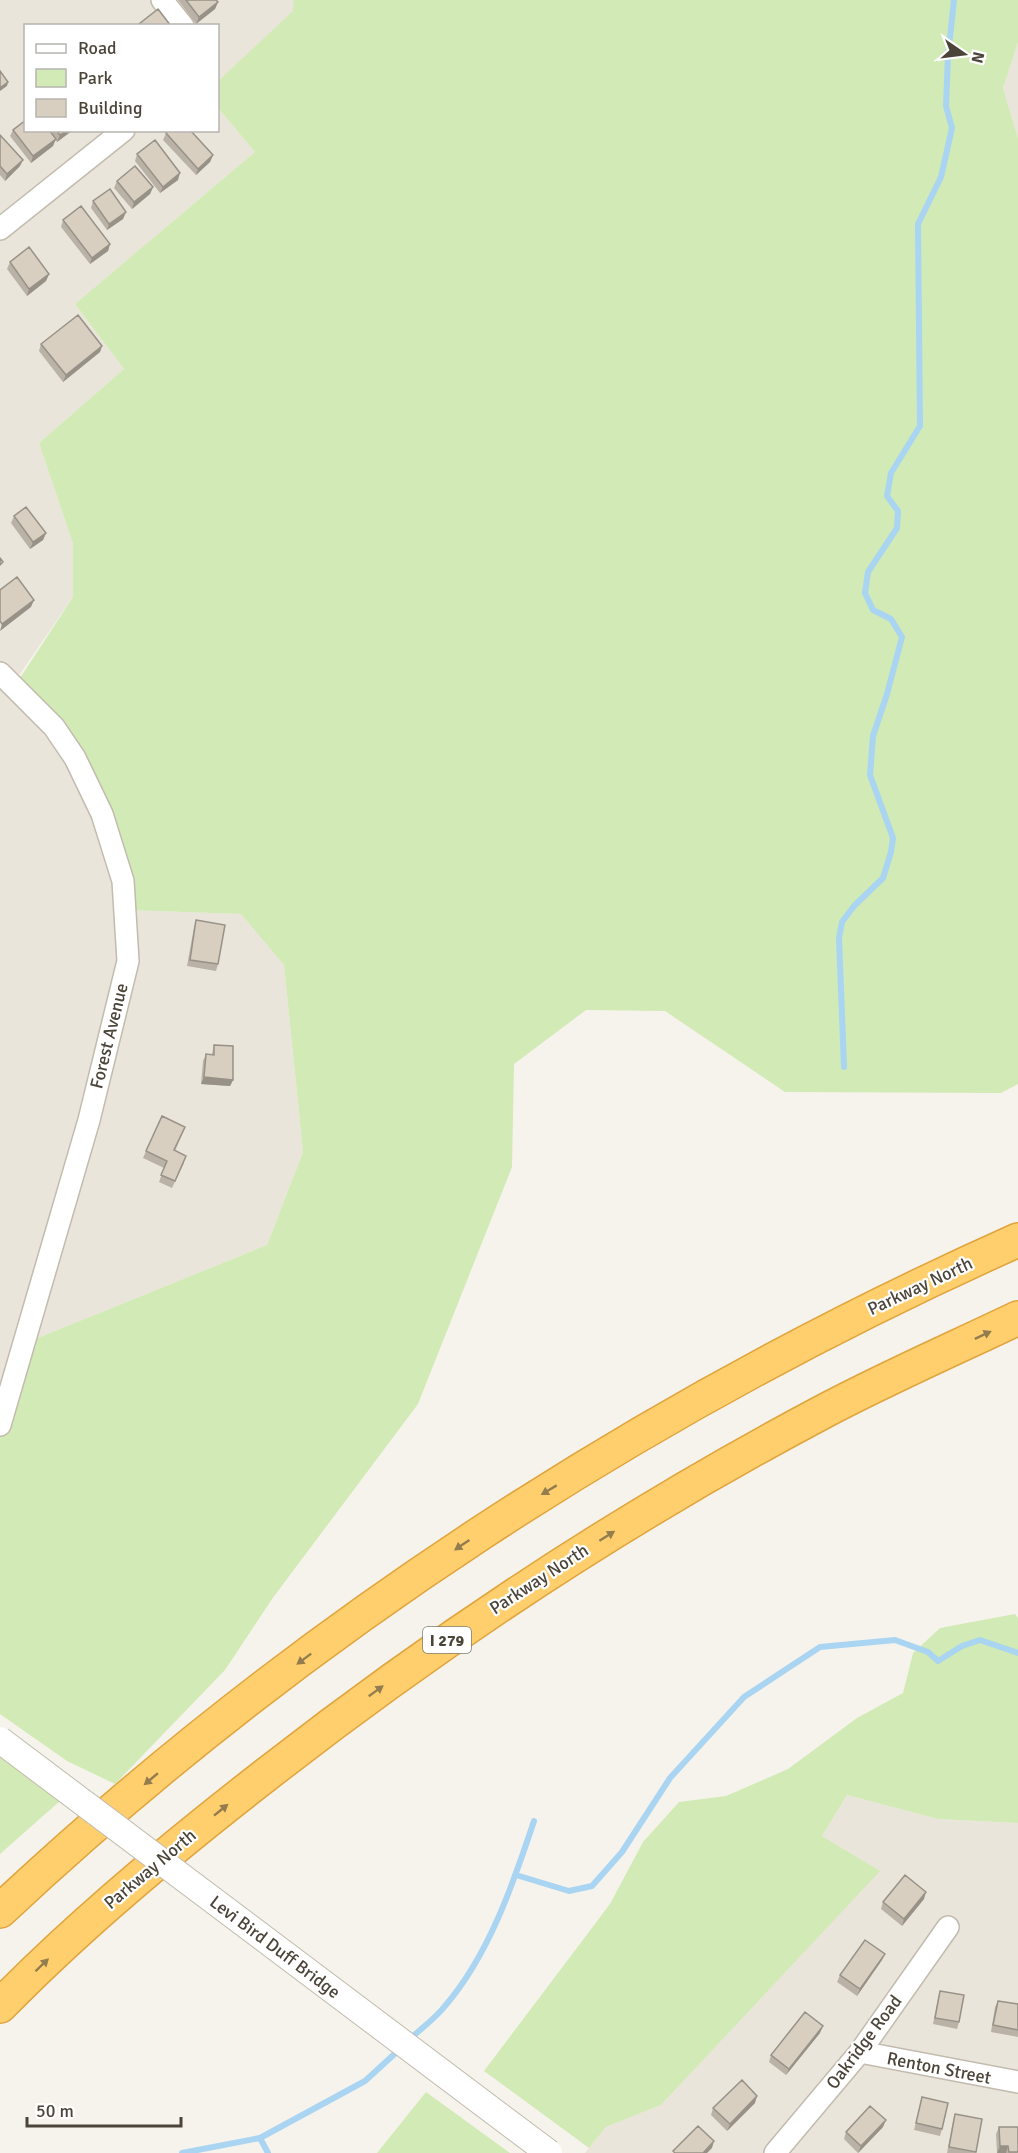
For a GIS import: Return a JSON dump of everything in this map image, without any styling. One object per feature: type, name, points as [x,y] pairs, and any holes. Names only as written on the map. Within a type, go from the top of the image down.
[{"type":"highway","points":[[587,1467],[724,1369],[810,1318],[1018,1216]]},
{"type":"highway","name":"Parkway North","points":[[0,1911],[160,1771],[338,1633],[431,1566],[659,1423],[791,1350],[912,1288],[1018,1240]]},
{"type":"highway","name":"Parkway North","points":[[0,2006],[116,1898],[219,1811],[346,1713],[472,1622],[634,1519],[729,1463],[818,1414],[1018,1318]]},
{"type":"street","points":[[162,0],[181,24]]},
{"type":"street","points":[[0,229],[121,132]]},
{"type":"street","name":"Forest Avenue","points":[[0,673],[54,727],[75,758],[102,814],[123,881],[128,961],[89,1120],[0,1425]]},
{"type":"street","name":"Levi Bird Duff Bridge","points":[[0,1740],[549,2153]]},
{"type":"street","name":"Oakridge Road","points":[[775,2153],[861,2052],[948,1927]]},
{"type":"street","name":"Renton Street","points":[[861,2052],[1018,2082]]},
{"type":"shaded area","points":[[0,0],[294,0],[294,11],[219,80],[219,24],[24,24],[24,132],[219,132],[219,109],[255,152],[75,304],[124,369],[39,443],[73,544],[73,597],[13,684],[75,758],[127,910],[241,914],[284,965],[303,1152],[267,1245],[23,1344],[0,1425]]},
{"type":"shaded area","points":[[1018,42],[1018,138],[1003,88]]},
{"type":"shaded area","points":[[847,1795],[938,1819],[1018,1823],[1018,2153],[585,2153],[606,2127],[661,2105],[879,1871],[822,1836]]},
{"type":"green space","points":[[294,0],[1018,0],[1018,42],[1003,88],[1018,138],[1018,1084],[1001,1093],[785,1092],[665,1011],[586,1010],[514,1064],[512,1167],[418,1404],[272,1599],[225,1670],[115,1784],[67,1761],[0,1714],[0,1425],[23,1344],[267,1245],[303,1152],[284,965],[241,914],[127,910],[102,814],[13,684],[22,675],[73,597],[73,544],[39,443],[124,369],[75,304],[255,152],[219,109],[219,80],[293,11]]},
{"type":"green space","points":[[1015,1614],[1018,1618],[1018,1823],[938,1819],[847,1795],[822,1836],[880,1871],[661,2105],[606,2127],[589,2148],[484,2071],[610,1904],[643,1842],[679,1802],[726,1796],[788,1769],[857,1718],[903,1693],[913,1653],[940,1628]]},
{"type":"green space","points":[[0,1740],[69,1793],[0,1854]]},
{"type":"green space","points":[[426,2092],[510,2153],[377,2153]]},
{"type":"building","points":[[186,0],[216,0],[218,2],[199,17]]},
{"type":"building","points":[[158,9],[169,24],[139,24]]},
{"type":"building","points":[[0,71],[8,82],[0,88]]},
{"type":"building","points":[[24,122],[24,132],[51,132],[56,139],[33,156],[13,130]]},
{"type":"building","points":[[192,132],[213,155],[198,169],[166,133]]},
{"type":"building","points":[[0,135],[23,160],[7,174],[0,166]]},
{"type":"building","points":[[155,140],[180,173],[163,187],[137,154]]},
{"type":"building","points":[[135,166],[153,187],[134,202],[117,181]]},
{"type":"building","points":[[110,189],[126,212],[109,224],[93,201]]},
{"type":"building","points":[[81,206],[110,244],[92,258],[63,220]]},
{"type":"building","points":[[29,247],[49,274],[29,289],[10,262]]},
{"type":"building","points":[[78,315],[102,346],[66,375],[41,344]]},
{"type":"building","points":[[26,507],[46,533],[33,542],[14,516]]},
{"type":"building","points":[[17,577],[34,600],[2,624],[0,621],[0,590]]},
{"type":"building","points":[[196,920],[225,925],[218,964],[190,960]]},
{"type":"building","points":[[214,1045],[233,1046],[233,1080],[204,1077],[206,1054],[214,1055]]},
{"type":"building","points":[[162,1116],[185,1127],[174,1150],[186,1156],[175,1181],[161,1175],[167,1161],[146,1151]]},
{"type":"building","points":[[905,1875],[926,1892],[904,1919],[883,1902]]},
{"type":"building","points":[[865,1940],[885,1954],[860,1989],[840,1975]]},
{"type":"building","points":[[940,1991],[964,1995],[959,2022],[935,2018]]},
{"type":"building","points":[[998,2001],[1018,2004],[1018,2030],[993,2025]]},
{"type":"building","points":[[805,2012],[823,2026],[789,2069],[771,2055]]},
{"type":"building","points":[[742,2080],[757,2096],[730,2124],[713,2108]]},
{"type":"building","points":[[922,2097],[948,2103],[942,2129],[916,2123]]},
{"type":"building","points":[[870,2106],[886,2120],[861,2146],[846,2132]]},
{"type":"building","points":[[955,2114],[982,2119],[976,2152],[949,2147]]},
{"type":"building","points":[[698,2126],[714,2141],[703,2153],[675,2153],[673,2151]]},
{"type":"building","points":[[999,2127],[1018,2127],[1018,2152],[1009,2152],[1008,2146],[1000,2146]]},
{"type":"waterway","points":[[844,1067],[839,938],[842,922],[854,906],[883,878],[891,852],[893,838],[870,775],[873,736],[902,637],[891,619],[873,610],[865,593],[868,572],[897,528],[898,511],[887,496],[891,473],[920,426],[918,224],[941,177],[952,128],[946,106],[954,0]]},
{"type":"waterway","points":[[516,1875],[569,1891],[592,1886],[622,1852],[670,1778],[744,1697],[820,1647],[895,1640],[928,1652],[938,1661],[962,1646],[980,1640],[1018,1653]]},
{"type":"waterway","points":[[408,2041],[441,2011],[475,1964],[508,1894],[534,1821]]},
{"type":"waterway","points":[[182,2153],[260,2138],[365,2081],[401,2048]]},
{"type":"waterway","points":[[260,2138],[268,2153]]}]
